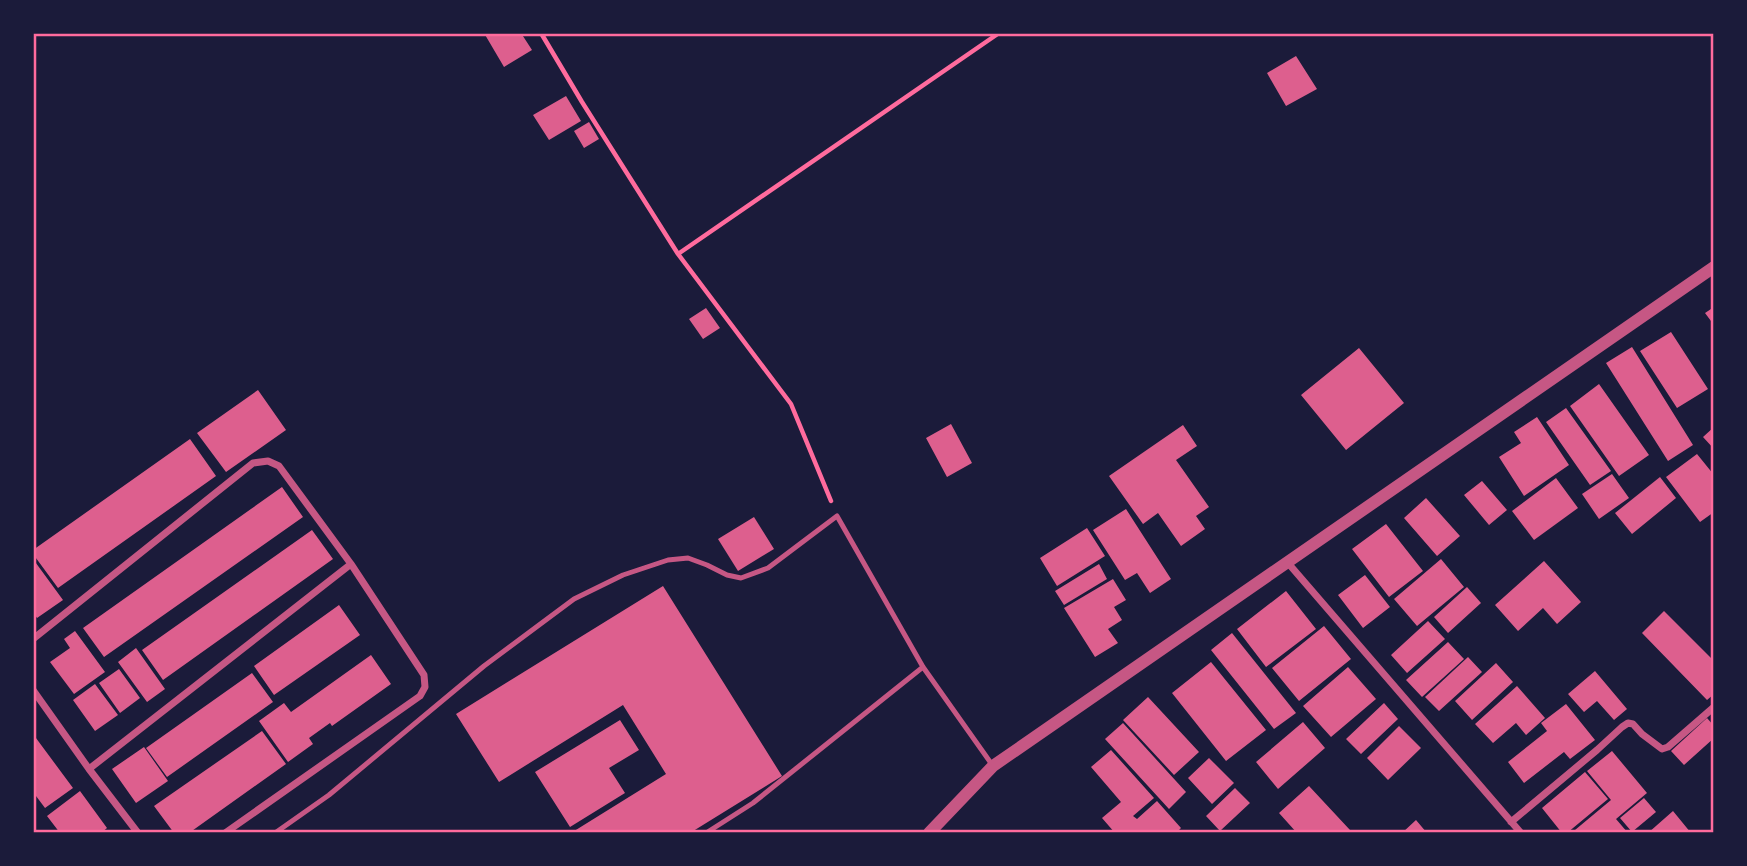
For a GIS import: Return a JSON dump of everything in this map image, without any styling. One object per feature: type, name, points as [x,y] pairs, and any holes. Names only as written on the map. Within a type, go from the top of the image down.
[{"type":"street","points":[[929,833],[993,766],[1714,267]]},
{"type":"street","points":[[33,639],[253,463],[268,461],[279,466],[351,564],[424,675],[425,687],[421,696],[225,833]]},
{"type":"street","points":[[1288,563],[1521,833]]},
{"type":"street","points":[[89,769],[351,564]]},
{"type":"street","points":[[33,690],[138,833]]},
{"type":"street","points":[[1511,822],[1622,726],[1633,724],[1662,748],[1668,747],[1714,707]]},
{"type":"lane","points":[[275,833],[329,795],[484,666],[575,600],[623,575],[668,561],[688,558],[727,575],[741,578],[768,568],[837,516],[923,667],[993,766]]},
{"type":"lane","points":[[706,833],[753,803],[923,667]]},
{"type":"path","points":[[541,33],[678,254],[791,404],[837,516]]},
{"type":"path","points":[[678,254],[999,33]]},
{"type":"building","points":[[484,33],[521,33],[532,50],[504,67]]},
{"type":"building","points":[[1296,56],[1317,89],[1286,106],[1267,73]]},
{"type":"building","points":[[566,96],[581,121],[549,140],[533,115]]},
{"type":"building","points":[[589,122],[599,139],[584,148],[574,131]]},
{"type":"building","points":[[1714,307],[1714,325],[1705,313]]},
{"type":"building","points":[[706,308],[720,328],[703,339],[689,319]]},
{"type":"building","points":[[1671,332],[1708,389],[1677,408],[1640,351]]},
{"type":"building","points":[[1632,347],[1693,445],[1668,461],[1606,363]]},
{"type":"building","points":[[1359,348],[1404,403],[1346,450],[1301,395]]},
{"type":"building","points":[[1599,384],[1649,455],[1619,476],[1570,406]]},
{"type":"building","points":[[258,390],[286,430],[226,472],[197,433]]},
{"type":"building","points":[[1566,408],[1611,471],[1590,485],[1546,422]]},
{"type":"building","points":[[1537,417],[1569,465],[1524,496],[1499,457],[1521,443],[1514,432]]},
{"type":"building","points":[[951,424],[972,463],[947,477],[926,438]]},
{"type":"building","points":[[1183,425],[1197,446],[1176,460],[1209,507],[1196,516],[1205,529],[1181,546],[1158,513],[1143,524],[1109,476]]},
{"type":"building","points":[[1714,427],[1714,449],[1703,437]]},
{"type":"building","points":[[190,439],[216,476],[58,588],[33,554],[33,550]]},
{"type":"building","points":[[1697,454],[1714,475],[1714,512],[1700,522],[1666,477]]},
{"type":"building","points":[[1612,474],[1629,498],[1599,519],[1582,494]]},
{"type":"building","points":[[1660,477],[1676,498],[1632,534],[1615,513]]},
{"type":"building","points":[[1556,478],[1578,508],[1534,540],[1512,511]]},
{"type":"building","points":[[1482,481],[1507,510],[1489,525],[1464,495]]},
{"type":"building","points":[[282,487],[303,517],[104,657],[83,628]]},
{"type":"building","points":[[1426,498],[1460,536],[1437,556],[1404,518]]},
{"type":"building","points":[[1126,509],[1171,579],[1150,593],[1137,573],[1125,580],[1093,530]]},
{"type":"building","points":[[754,517],[774,549],[738,571],[718,539]]},
{"type":"building","points":[[1386,524],[1423,571],[1389,597],[1352,549]]},
{"type":"building","points":[[1087,528],[1105,556],[1057,586],[1040,558]]},
{"type":"building","points":[[312,530],[333,559],[163,680],[142,650]]},
{"type":"building","points":[[33,559],[63,600],[37,618],[33,612]]},
{"type":"building","points":[[1441,559],[1464,587],[1417,626],[1394,599]]},
{"type":"building","points":[[1544,561],[1581,602],[1557,624],[1543,608],[1518,631],[1495,605]]},
{"type":"building","points":[[1099,564],[1107,579],[1064,605],[1055,591]]},
{"type":"building","points":[[1365,575],[1390,607],[1363,628],[1338,595]]},
{"type":"building","points":[[1113,579],[1126,600],[1114,607],[1122,620],[1108,629],[1118,643],[1095,657],[1064,608]]},
{"type":"building","points":[[663,586],[782,776],[690,833],[571,833],[666,774],[623,705],[499,782],[456,714]]},
{"type":"building","points":[[1467,587],[1481,603],[1448,633],[1434,617]]},
{"type":"building","points":[[1286,591],[1316,629],[1266,667],[1237,629]]},
{"type":"building","points":[[339,605],[360,635],[274,695],[254,666]]},
{"type":"building","points":[[1664,611],[1714,661],[1714,694],[1707,700],[1642,633]]},
{"type":"building","points":[[1428,621],[1445,639],[1407,673],[1391,655]]},
{"type":"building","points":[[1324,626],[1351,659],[1299,701],[1272,668]]},
{"type":"building","points":[[75,631],[105,672],[74,694],[50,662],[70,648],[64,639]]},
{"type":"building","points":[[1232,633],[1296,713],[1274,729],[1211,650]]},
{"type":"building","points":[[1448,642],[1464,659],[1422,697],[1406,680]]},
{"type":"building","points":[[136,648],[165,689],[147,702],[118,662]]},
{"type":"building","points":[[371,655],[391,684],[332,726],[330,723],[309,738],[313,744],[288,762],[259,721],[284,703],[291,712]]},
{"type":"building","points":[[1468,657],[1482,672],[1439,711],[1425,697]]},
{"type":"building","points":[[1211,662],[1266,730],[1226,761],[1172,693]]},
{"type":"building","points":[[1496,663],[1513,682],[1472,720],[1455,701]]},
{"type":"building","points":[[1348,667],[1376,699],[1331,737],[1303,706]]},
{"type":"building","points":[[119,669],[140,698],[120,713],[99,683]]},
{"type":"building","points":[[1595,671],[1627,709],[1614,720],[1597,701],[1584,712],[1568,694]]},
{"type":"building","points":[[252,673],[273,702],[167,777],[146,748]]},
{"type":"building","points":[[95,684],[118,715],[95,731],[73,700]]},
{"type":"building","points":[[1517,686],[1545,718],[1526,735],[1516,723],[1493,743],[1475,724]]},
{"type":"building","points":[[1148,697],[1199,752],[1174,775],[1123,720]]},
{"type":"building","points":[[1384,703],[1398,719],[1361,754],[1346,739]]},
{"type":"building","points":[[1566,704],[1595,740],[1570,759],[1564,752],[1524,783],[1508,762],[1547,731],[1541,723]]},
{"type":"building","points":[[1707,718],[1714,726],[1714,738],[1684,765],[1671,751]]},
{"type":"building","points":[[620,720],[639,750],[609,768],[625,793],[570,827],[535,772]]},
{"type":"building","points":[[1303,722],[1325,748],[1278,789],[1256,762]]},
{"type":"building","points":[[1123,723],[1186,792],[1169,809],[1105,739]]},
{"type":"building","points":[[1399,726],[1421,748],[1388,780],[1367,758]]},
{"type":"building","points":[[262,731],[286,764],[189,833],[174,833],[154,806]]},
{"type":"building","points":[[33,734],[73,788],[45,808],[33,792]]},
{"type":"building","points":[[144,747],[168,781],[136,803],[112,769]]},
{"type":"building","points":[[1111,750],[1154,798],[1133,816],[1137,819],[1157,801],[1181,828],[1176,833],[1115,833],[1102,818],[1121,802],[1091,767]]},
{"type":"building","points":[[1612,751],[1647,793],[1616,819],[1628,833],[1577,833],[1575,830],[1611,800],[1587,771]]},
{"type":"building","points":[[1209,758],[1234,783],[1212,804],[1188,778]]},
{"type":"building","points":[[1585,772],[1608,799],[1567,833],[1562,833],[1542,808]]},
{"type":"building","points":[[1309,786],[1350,830],[1347,833],[1297,833],[1279,813]]},
{"type":"building","points":[[1235,788],[1250,803],[1220,831],[1206,816]]},
{"type":"building","points":[[80,791],[107,828],[101,833],[60,833],[47,816]]},
{"type":"building","points":[[1644,798],[1656,812],[1632,832],[1620,818]]},
{"type":"building","points":[[1673,811],[1691,833],[1648,833]]},
{"type":"building","points":[[1416,820],[1427,833],[1402,833]]}]
